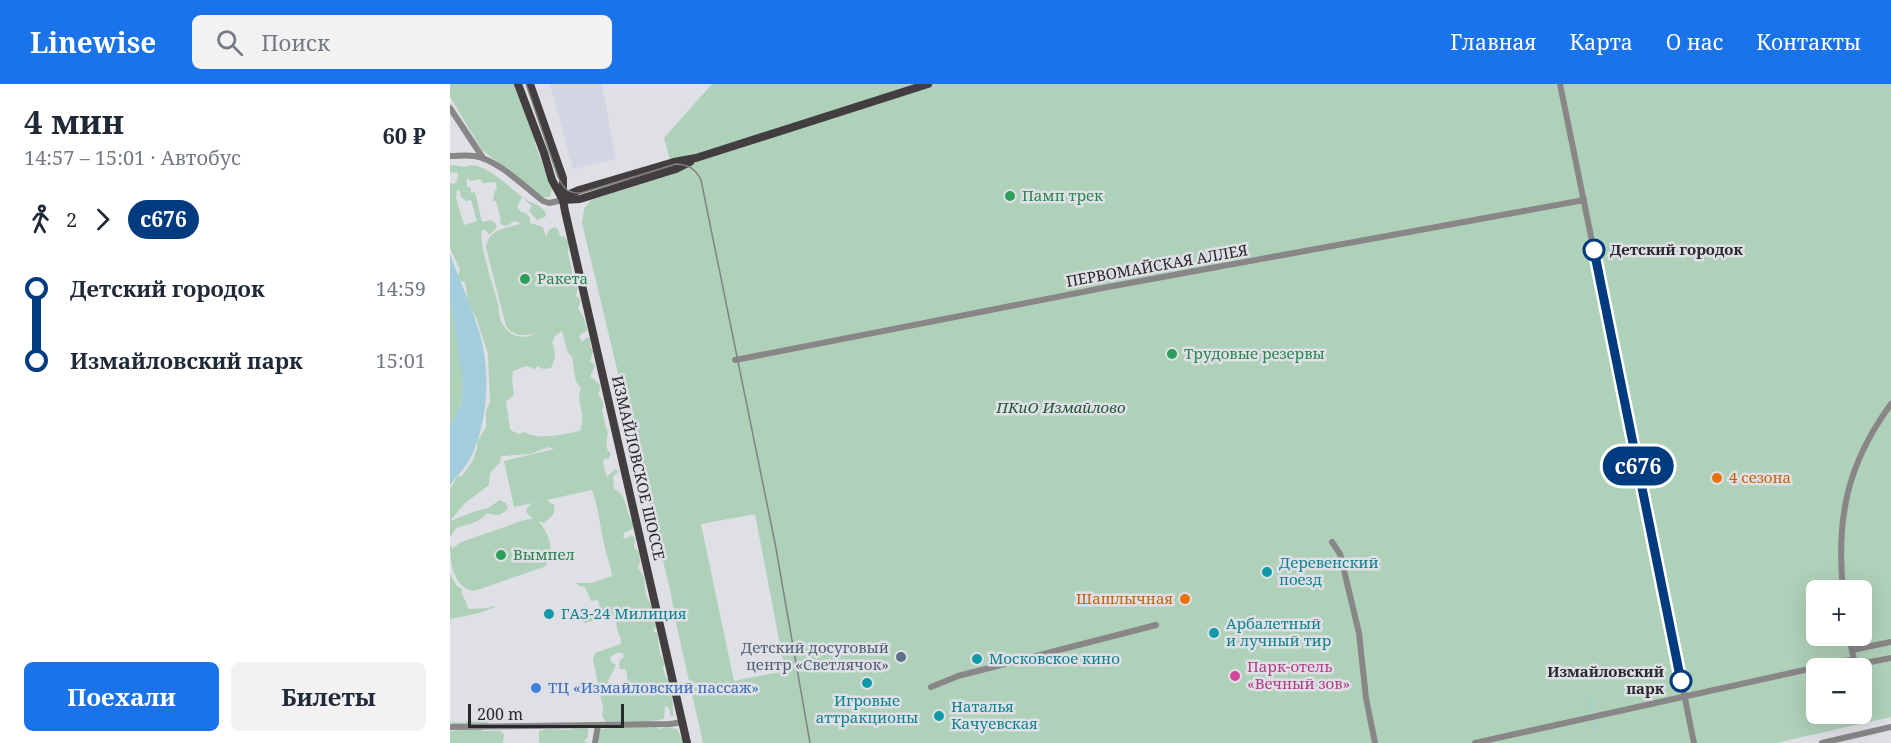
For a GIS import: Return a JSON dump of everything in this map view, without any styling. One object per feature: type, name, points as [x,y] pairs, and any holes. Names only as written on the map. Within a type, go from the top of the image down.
[{"type":"main road","points":[[518,84],[552,180],[563,200]]},
{"type":"main road","points":[[530,84],[563,178],[569,187],[579,190]]},
{"type":"main road","points":[[563,200],[579,190],[674,162],[696,158],[928,84]]},
{"type":"main road","points":[[563,200],[591,196],[676,169],[696,158]]},
{"type":"main road","points":[[563,178],[563,200]]},
{"type":"main road","name":"ИЗМАЙЛОВСКОЕ ШОССЕ","points":[[563,200],[687,743]]},
{"type":"street","points":[[1560,84],[1694,743]]},
{"type":"street","points":[[450,108],[484,159]]},
{"type":"street","points":[[450,156],[476,156],[484,159],[543,201],[549,203],[563,200]]},
{"type":"street","name":"ПЕРВОМАЙСКАЯ АЛЛЕЯ","points":[[735,360],[1108,286],[1584,200]]},
{"type":"street","points":[[1843,580],[1841,530],[1852,476],[1871,435],[1891,404]]},
{"type":"street","points":[[1332,542],[1340,554],[1359,633],[1366,698],[1375,743]]},
{"type":"street","points":[[932,687],[958,676],[1156,625]]},
{"type":"street","points":[[1852,650],[1891,642]]},
{"type":"street","points":[[1851,646],[1854,658]]},
{"type":"street","points":[[1872,662],[1891,658]]},
{"type":"street","points":[[1475,743],[1806,670]]},
{"type":"street","points":[[450,728],[682,722]]},
{"type":"street","points":[[595,743],[598,725]]},
{"type":"street","points":[[1822,743],[1891,727]]},
{"type":"shaded area","points":[[550,84],[602,84],[616,159],[573,169]]},
{"type":"green space","points":[[450,84],[516,84],[552,189],[550,197],[543,197],[482,150],[450,97]]},
{"type":"green space","name":"ПКиО Измайлово","points":[[712,84],[1891,84],[1891,717],[1872,721],[1872,658],[1806,658],[1806,724],[1860,724],[1776,743],[703,743],[671,594],[582,223],[584,209],[591,200],[674,174],[664,138]],"holes":[[[755,514],[785,671],[734,681],[701,524]]]},
{"type":"green space","points":[[450,165],[466,167],[473,165],[489,171],[546,213],[545,217],[537,220],[529,211],[532,206],[522,197],[517,207],[521,212],[526,213],[530,218],[530,223],[543,227],[546,237],[549,230],[554,227],[558,229],[560,236],[564,236],[569,242],[568,253],[574,280],[578,286],[576,296],[581,300],[578,308],[587,330],[579,336],[582,342],[590,338],[593,351],[590,362],[595,366],[590,376],[599,384],[598,394],[603,402],[602,411],[608,432],[607,447],[611,454],[608,460],[605,458],[603,463],[607,477],[615,469],[619,471],[613,477],[614,489],[622,495],[634,524],[632,529],[624,533],[623,537],[626,539],[631,535],[635,538],[634,548],[639,552],[640,562],[638,568],[644,577],[646,595],[657,627],[653,629],[657,632],[660,654],[665,663],[663,668],[666,678],[670,679],[669,685],[660,686],[663,695],[666,691],[671,696],[674,715],[671,717],[669,708],[665,706],[664,719],[646,722],[642,725],[651,728],[654,726],[660,729],[667,727],[677,729],[684,743],[599,743],[600,729],[610,728],[602,716],[603,708],[593,660],[595,653],[621,644],[621,642],[615,616],[584,623],[582,615],[594,612],[598,615],[601,612],[598,600],[591,601],[585,587],[576,583],[591,583],[612,576],[592,490],[546,500],[554,505],[554,511],[544,523],[538,521],[548,537],[551,550],[544,567],[474,591],[462,585],[454,574],[450,546],[453,548],[461,542],[533,519],[526,512],[532,503],[514,507],[504,461],[554,449],[549,447],[530,454],[501,456],[500,462],[490,473],[489,485],[465,503],[450,521],[450,489],[457,477],[462,476],[473,460],[477,442],[486,427],[486,411],[490,402],[488,354],[477,320],[468,302],[465,282],[460,281],[458,275],[460,270],[450,248],[450,183],[454,184],[457,181],[458,173],[450,172]],"holes":[[[467,178],[471,181],[480,179],[483,183],[496,182],[497,189],[493,201],[496,201],[500,223],[505,226],[514,221],[520,224],[494,233],[487,242],[486,248],[506,326],[519,335],[535,333],[522,337],[515,335],[501,322],[481,237],[482,230],[486,230],[489,235],[497,227],[491,220],[482,222],[475,192],[471,193],[471,188],[467,187]],[[457,190],[466,201],[471,200],[477,221],[464,225],[456,198]],[[562,331],[568,353],[572,357],[576,382],[581,388],[579,398],[582,425],[580,431],[544,436],[524,432],[519,434],[510,430],[506,401],[514,395],[513,371],[526,366],[535,369],[538,366],[543,369],[551,368],[555,358],[552,343],[555,336]],[[623,653],[624,657],[619,665],[620,669],[625,669],[627,674],[625,689],[615,683],[610,685],[608,681],[616,665],[611,662],[610,657]]]},
{"type":"green space","points":[[450,303],[460,352],[463,391],[458,412],[450,428]]},
{"type":"green space","points":[[500,500],[506,503],[508,508],[503,513],[496,515],[487,513],[477,521],[456,528],[450,538],[450,521],[488,508]]},
{"type":"green space","points":[[450,574],[457,586],[462,589],[468,609],[495,607],[450,619]]},
{"type":"green space","points":[[485,718],[489,722],[481,729],[482,731],[501,731],[504,735],[503,743],[450,743],[450,731],[460,730],[450,724],[474,722]]},
{"type":"green space","points":[[582,727],[588,729],[588,737],[584,741],[588,743],[539,743],[539,731],[571,730]]},
{"type":"water","points":[[450,254],[472,309],[482,343],[486,392],[485,409],[478,440],[470,459],[450,485],[450,428],[461,404],[463,385],[450,303]]},
{"type":"waterway","points":[[1589,694],[1592,714]]},
{"type":"waterway","points":[[1594,720],[1596,732]]},
{"type":"tram line","points":[[526,84],[558,177],[564,187],[570,191],[581,193],[676,164],[691,168],[701,180],[775,543],[810,743]]},
{"type":"bus line","name":"с676","points":[[1594,250],[1681,681]]},
{"type":"place","name":"Памп трек","points":[[1010,196]]},
{"type":"place","name":"Детский городок","points":[[1594,250]]},
{"type":"place","name":"Ракета","points":[[525,279]]},
{"type":"place","name":"Трудовые резервы","points":[[1172,354]]},
{"type":"place","name":"4 сезона","points":[[1717,478]]},
{"type":"place","name":"Вымпел","points":[[501,555]]},
{"type":"place","name":"Деревенский поезд","points":[[1267,572]]},
{"type":"place","name":"Шашлычная","points":[[1185,599]]},
{"type":"place","name":"ГАЗ-24 Милиция","points":[[549,614]]},
{"type":"place","name":"Арбалетный и лучный тир","points":[[1214,633]]},
{"type":"place","name":"Детский досуговый центр «Светлячок»","points":[[901,657]]},
{"type":"place","name":"Московское кино","points":[[977,659]]},
{"type":"place","name":"Парк-отель «Вечный зов»","points":[[1235,676]]},
{"type":"place","name":"Измайловский парк","points":[[1681,681]]},
{"type":"place","name":"Игровые аттракционы","points":[[867,683]]},
{"type":"place","name":"ТЦ «Измайловский пассаж»","points":[[536,688]]},
{"type":"place","name":"Наталья Качуевская","points":[[939,716]]}]
